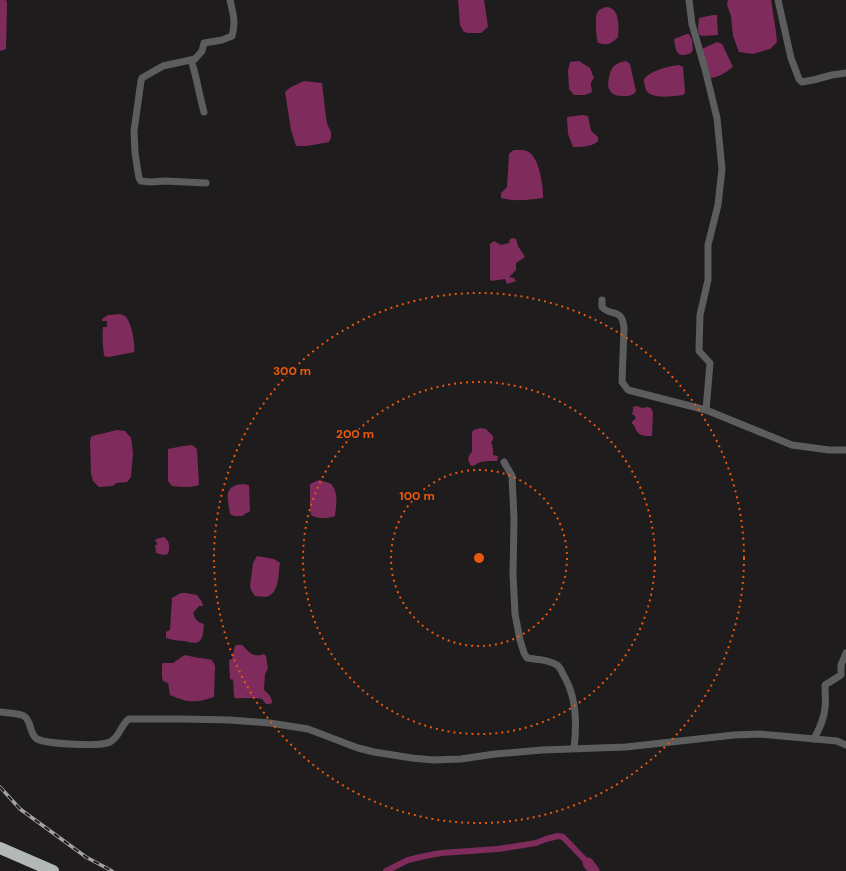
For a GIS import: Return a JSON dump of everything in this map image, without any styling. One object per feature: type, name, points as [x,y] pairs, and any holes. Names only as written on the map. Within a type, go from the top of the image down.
[{"type":"highway","points":[[0,848],[53,871]]},
{"type":"street","points":[[206,183],[141,181],[139,178],[135,153],[134,131],[142,78],[163,66],[196,59],[202,51],[204,43],[222,40],[232,36],[234,27],[230,0]]},
{"type":"street","points":[[689,0],[692,24],[717,118],[722,169],[718,205],[708,245],[708,280],[700,315],[699,351],[710,363],[706,410]]},
{"type":"street","points":[[778,0],[791,58],[799,79],[802,82],[846,73]]},
{"type":"street","points":[[191,60],[204,112]]},
{"type":"street","points":[[602,300],[602,308],[606,312],[617,313],[623,320],[622,382],[628,390],[706,410],[792,445],[829,450],[846,450]]},
{"type":"street","points":[[504,462],[512,476],[514,520],[513,574],[515,614],[520,640],[527,658],[544,659],[558,666],[569,684],[574,703],[576,725],[574,748]]},
{"type":"street","points":[[814,739],[822,724],[824,716],[825,685],[841,675],[841,665],[846,653]]},
{"type":"street","points":[[0,712],[22,715],[25,717],[29,722],[34,736],[39,740],[71,744],[90,745],[110,742],[115,739],[126,720],[129,719],[183,719],[270,723],[308,729],[358,748],[374,752],[433,760],[461,759],[495,754],[542,750],[626,747],[734,735],[760,734],[837,741],[846,745]]},
{"type":"shaded area","points":[[0,0],[6,0],[7,3],[6,49],[0,51]]},
{"type":"shaded area","points":[[458,0],[484,0],[488,27],[481,33],[464,32],[460,25]]},
{"type":"shaded area","points":[[728,0],[771,0],[777,42],[770,49],[753,54],[739,52],[733,36],[731,16],[727,5]]},
{"type":"shaded area","points":[[606,7],[614,10],[618,18],[618,37],[609,44],[598,43],[596,32],[596,15],[601,9]]},
{"type":"shaded area","points":[[717,15],[718,35],[699,35],[699,18]]},
{"type":"shaded area","points":[[689,34],[692,40],[693,50],[691,53],[682,55],[676,50],[674,39]]},
{"type":"shaded area","points":[[717,42],[722,44],[733,67],[720,75],[711,78],[702,49]]},
{"type":"shaded area","points":[[579,61],[590,68],[594,78],[591,84],[592,92],[585,95],[574,95],[569,89],[568,70],[570,62]]},
{"type":"shaded area","points":[[626,61],[630,64],[636,91],[630,95],[620,96],[611,92],[608,82],[610,73],[615,65]]},
{"type":"shaded area","points":[[679,65],[683,67],[685,93],[683,95],[658,96],[649,93],[646,90],[644,80],[646,77],[665,68]]},
{"type":"shaded area","points":[[304,81],[322,83],[326,118],[331,132],[329,142],[307,146],[296,146],[291,130],[285,92],[291,87]]},
{"type":"shaded area","points":[[583,115],[588,116],[591,131],[598,137],[598,141],[590,146],[573,147],[568,134],[567,117]]},
{"type":"shaded area","points":[[515,150],[527,151],[536,161],[543,188],[543,198],[517,200],[501,198],[501,193],[507,187],[509,154]]},
{"type":"shaded area","points":[[510,239],[516,239],[518,246],[525,257],[516,263],[516,270],[509,277],[514,278],[516,281],[507,284],[505,279],[491,281],[490,244],[494,241],[501,245],[509,243]]},
{"type":"shaded area","points":[[120,314],[126,317],[130,324],[134,339],[134,352],[109,357],[104,356],[103,327],[107,327],[107,321],[102,321],[102,319],[108,315]]},
{"type":"shaded area","points":[[637,406],[642,408],[651,408],[653,413],[652,436],[645,436],[638,433],[632,424],[636,418],[632,414],[633,407]]},
{"type":"shaded area","points":[[480,428],[486,429],[493,436],[493,440],[491,442],[493,455],[498,456],[497,461],[482,462],[474,466],[470,465],[468,459],[472,452],[472,432]]},
{"type":"shaded area","points":[[117,430],[125,431],[131,438],[133,453],[131,477],[127,482],[116,483],[113,486],[99,487],[93,481],[91,474],[91,437]]},
{"type":"shaded area","points":[[192,445],[197,449],[199,485],[189,487],[172,486],[168,481],[168,449]]},
{"type":"shaded area","points":[[319,480],[330,483],[334,487],[336,499],[335,516],[323,518],[311,515],[310,484]]},
{"type":"shaded area","points":[[236,485],[249,485],[250,511],[242,516],[234,516],[230,514],[228,498],[229,490]]},
{"type":"shaded area","points":[[164,537],[167,540],[169,547],[168,554],[163,555],[156,553],[155,545],[157,545],[157,542],[155,542],[156,539]]},
{"type":"shaded area","points":[[257,556],[274,559],[280,563],[276,588],[270,595],[265,597],[255,596],[250,586],[253,563]]},
{"type":"shaded area","points":[[181,593],[197,595],[202,602],[203,606],[199,606],[193,613],[197,620],[204,624],[202,638],[200,641],[195,643],[166,638],[166,632],[170,630],[172,598]]},
{"type":"shaded area","points":[[242,645],[254,655],[264,654],[266,656],[268,669],[265,674],[264,690],[270,695],[272,703],[266,704],[259,698],[235,698],[233,680],[230,679],[229,660],[232,659],[235,646]]},
{"type":"shaded area","points":[[186,655],[212,660],[215,666],[214,697],[197,701],[187,701],[170,695],[168,683],[163,681],[162,664],[173,663]]},
{"type":"waterway","points":[[386,871],[408,860],[425,856],[441,853],[498,849],[536,843],[558,836],[563,837],[588,863]]},
{"type":"waterway","points":[[588,863],[594,871]]},
{"type":"railway","points":[[0,787],[20,809],[86,857],[112,871]]}]
